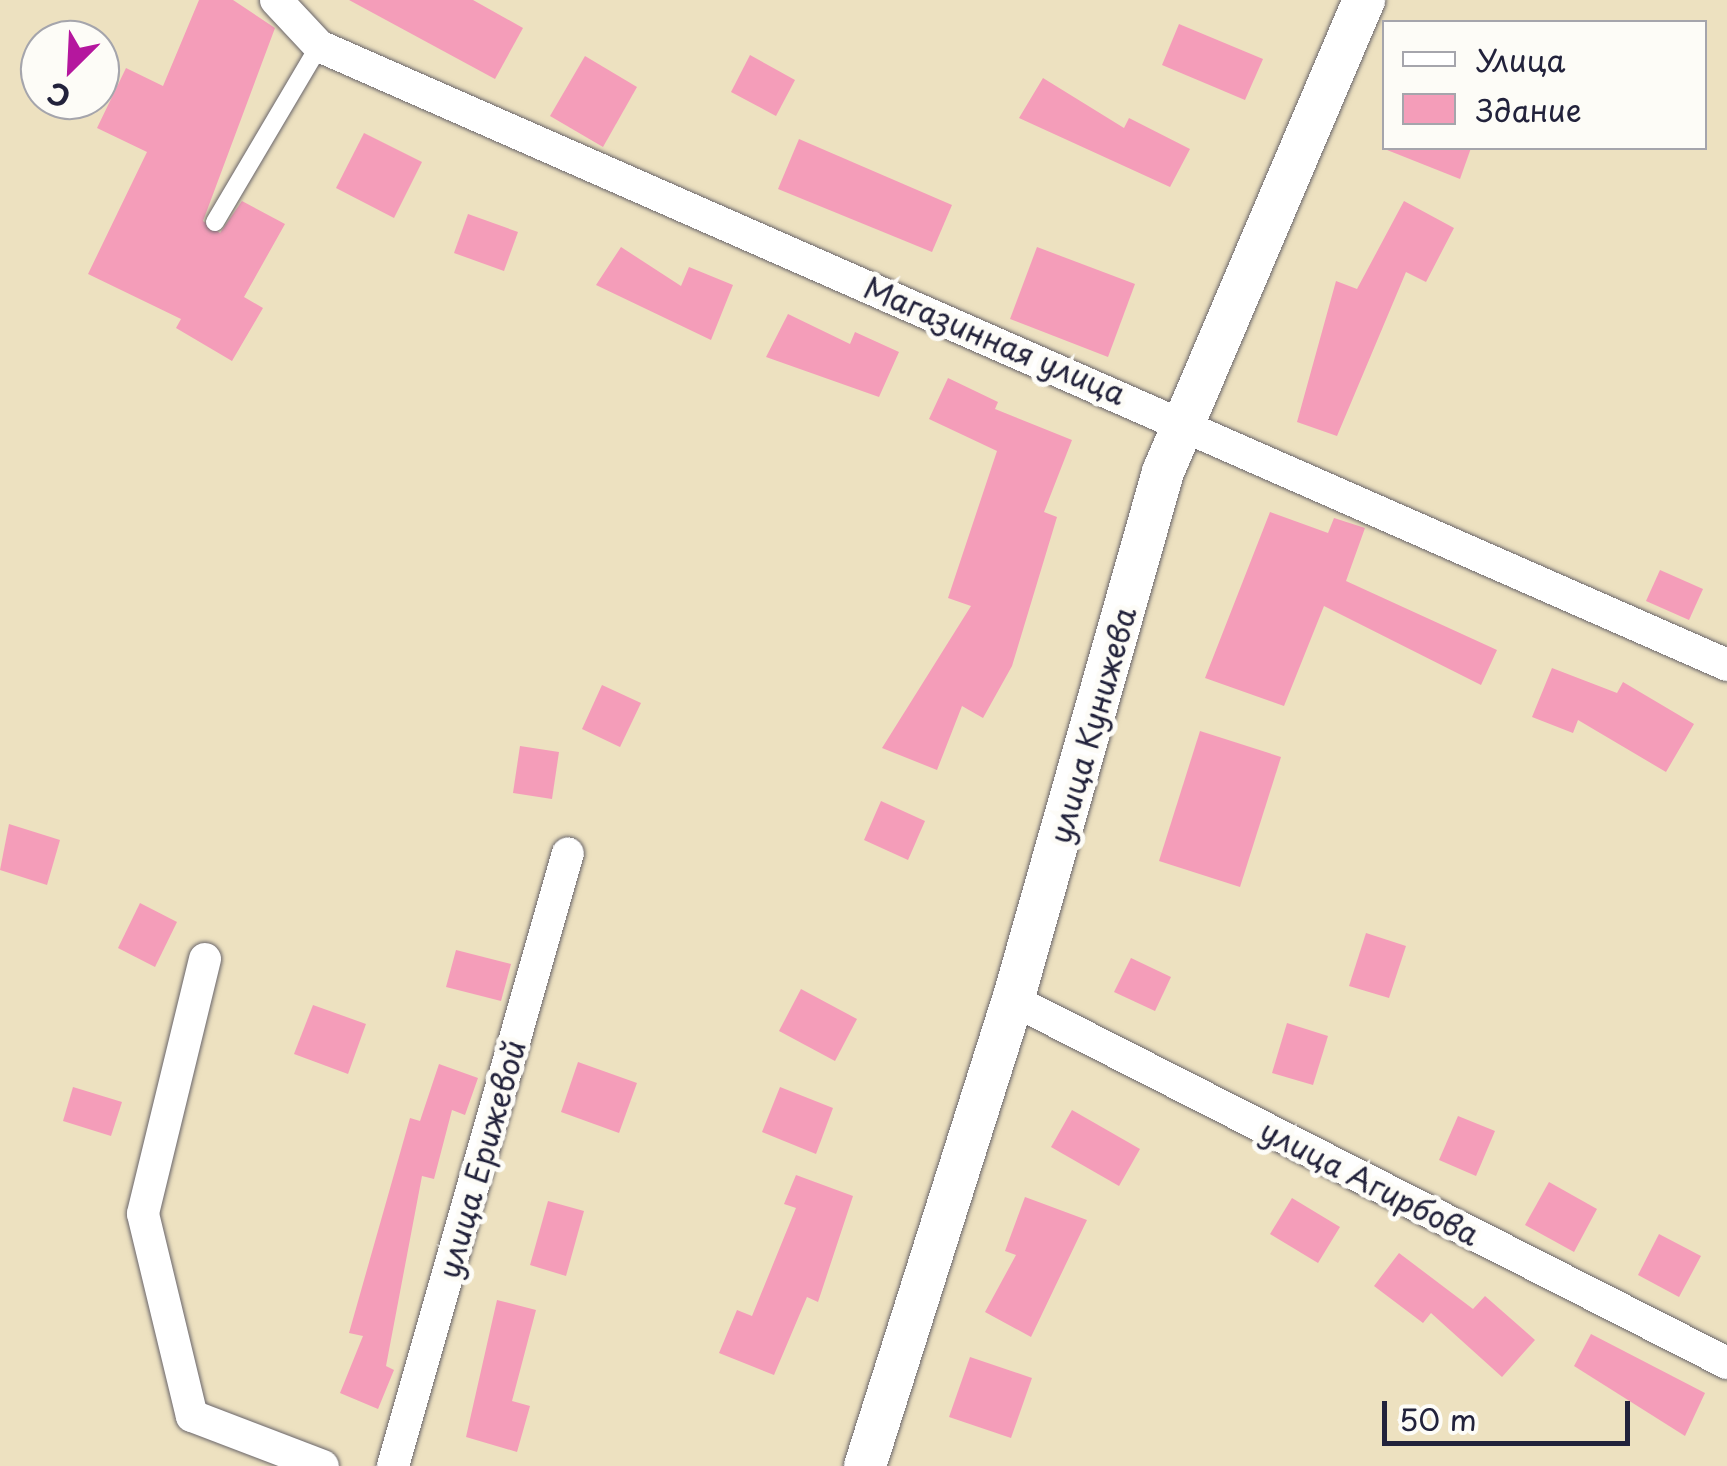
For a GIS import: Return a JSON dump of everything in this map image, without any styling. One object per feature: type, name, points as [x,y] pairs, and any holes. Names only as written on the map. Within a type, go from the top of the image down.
[{"type":"street","name":"Магазинная улица","points":[[276,0],[318,46],[1184,422],[1727,665]]},
{"type":"street","name":"улица Кунижева","points":[[866,1466],[1013,1000],[1184,422],[1364,0]]},
{"type":"street","name":"улица Ерижевой","points":[[394,1466],[568,853]]},
{"type":"street","points":[[205,959],[143,1214],[192,1416],[323,1466]]},
{"type":"street","name":"улица Агирбова","points":[[1013,1000],[1727,1363]]},
{"type":"lane","points":[[215,222],[318,46]]},
{"type":"building","points":[[199,0],[233,0],[275,28],[203,221],[220,233],[242,201],[285,224],[244,297],[263,308],[232,361],[176,328],[181,319],[88,274],[147,152],[97,128],[101,120],[120,120],[120,80],[126,68],[163,86]]},
{"type":"building","points":[[349,0],[473,0],[523,28],[495,79]]},
{"type":"building","points":[[1179,24],[1263,59],[1245,100],[1162,65]]},
{"type":"building","points":[[750,55],[795,80],[776,116],[731,92]]},
{"type":"building","points":[[585,56],[637,87],[603,147],[550,116]]},
{"type":"building","points":[[1043,78],[1124,128],[1129,118],[1190,149],[1170,187],[1019,118]]},
{"type":"building","points":[[364,133],[422,162],[394,218],[336,188]]},
{"type":"building","points":[[799,139],[952,205],[932,252],[778,189]]},
{"type":"building","points":[[1387,150],[1470,150],[1460,179]]},
{"type":"building","points":[[1404,201],[1454,228],[1426,282],[1406,272],[1337,436],[1297,422],[1336,281],[1357,289]]},
{"type":"building","points":[[468,214],[518,232],[504,271],[454,253]]},
{"type":"building","points":[[621,247],[681,286],[689,267],[733,285],[711,340],[596,285]]},
{"type":"building","points":[[1037,247],[1135,284],[1108,357],[1010,319]]},
{"type":"building","points":[[788,314],[850,344],[855,332],[899,352],[879,397],[766,357]]},
{"type":"building","points":[[948,378],[998,402],[995,409],[1072,440],[1044,512],[1057,517],[1012,666],[983,718],[962,706],[937,770],[882,748],[971,606],[948,598],[997,451],[929,419]]},
{"type":"building","points":[[1270,512],[1328,533],[1334,518],[1365,528],[1346,581],[1497,650],[1481,685],[1324,606],[1284,706],[1205,678]]},
{"type":"building","points":[[1660,570],[1703,589],[1689,620],[1646,601]]},
{"type":"building","points":[[1552,668],[1617,693],[1623,682],[1694,724],[1666,772],[1578,720],[1573,733],[1532,717]]},
{"type":"building","points":[[602,685],[641,703],[620,747],[582,729]]},
{"type":"building","points":[[1200,731],[1281,757],[1240,887],[1159,861]]},
{"type":"building","points":[[520,746],[559,752],[552,799],[513,793]]},
{"type":"building","points":[[881,801],[925,821],[908,860],[864,840]]},
{"type":"building","points":[[9,824],[60,840],[47,885],[0,870]]},
{"type":"building","points":[[140,903],[177,922],[155,967],[118,948]]},
{"type":"building","points":[[1366,933],[1406,946],[1389,998],[1349,986]]},
{"type":"building","points":[[456,950],[511,964],[501,1001],[446,987]]},
{"type":"building","points":[[1131,958],[1171,977],[1155,1011],[1114,992]]},
{"type":"building","points":[[801,989],[857,1019],[835,1061],[779,1031]]},
{"type":"building","points":[[313,1005],[366,1024],[348,1074],[294,1054]]},
{"type":"building","points":[[1287,1023],[1328,1036],[1313,1085],[1272,1073]]},
{"type":"building","points":[[578,1062],[637,1083],[619,1133],[561,1112]]},
{"type":"building","points":[[439,1064],[478,1078],[465,1115],[452,1110],[434,1179],[422,1176],[386,1366],[394,1370],[378,1409],[340,1393],[363,1336],[349,1333],[410,1118],[420,1121]]},
{"type":"building","points":[[73,1087],[122,1102],[111,1136],[63,1121]]},
{"type":"building","points":[[780,1087],[833,1108],[816,1154],[762,1132]]},
{"type":"building","points":[[1072,1110],[1140,1149],[1119,1186],[1051,1147]]},
{"type":"building","points":[[1458,1116],[1495,1131],[1476,1176],[1439,1160]]},
{"type":"building","points":[[796,1175],[853,1196],[818,1302],[807,1297],[774,1375],[719,1353],[737,1310],[752,1316],[796,1208],[784,1204]]},
{"type":"building","points":[[1549,1182],[1597,1209],[1574,1252],[1525,1225]]},
{"type":"building","points":[[1025,1197],[1087,1220],[1031,1337],[985,1312],[1016,1255],[1005,1251]]},
{"type":"building","points":[[1292,1198],[1340,1227],[1318,1263],[1270,1234]]},
{"type":"building","points":[[548,1201],[584,1211],[566,1276],[530,1265]]},
{"type":"building","points":[[1659,1234],[1701,1256],[1679,1297],[1638,1275]]},
{"type":"building","points":[[1399,1253],[1473,1309],[1485,1296],[1535,1340],[1502,1377],[1431,1313],[1423,1323],[1374,1286]]},
{"type":"building","points":[[497,1300],[536,1310],[512,1401],[530,1406],[517,1452],[466,1437]]},
{"type":"building","points":[[1591,1334],[1705,1393],[1685,1436],[1574,1366]]},
{"type":"building","points":[[970,1357],[1032,1378],[1011,1438],[949,1417]]}]
